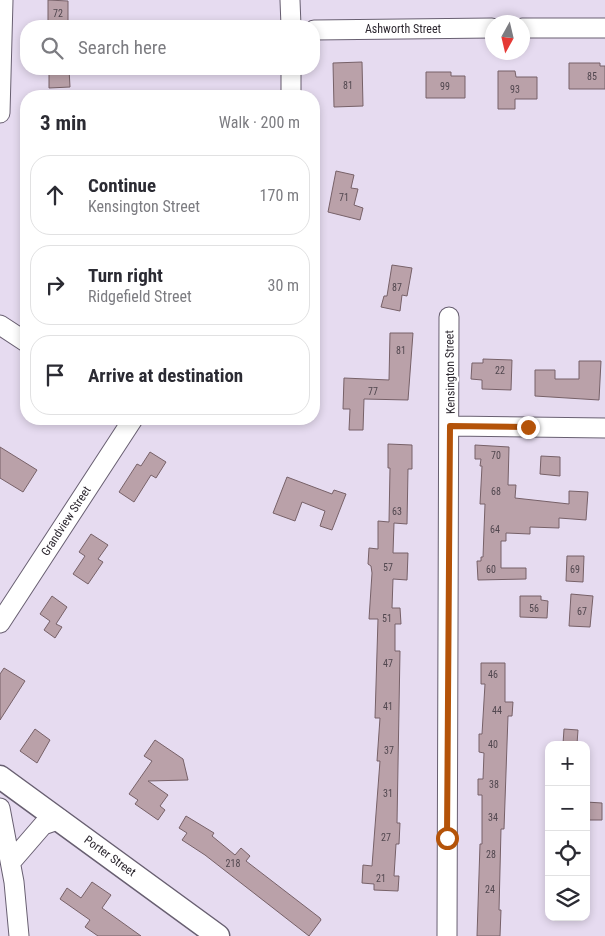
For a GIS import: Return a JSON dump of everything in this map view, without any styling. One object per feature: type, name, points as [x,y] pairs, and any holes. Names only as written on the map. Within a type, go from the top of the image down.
[{"type":"street","points":[[0,113],[3,0]]},
{"type":"street","points":[[290,0],[291,20]]},
{"type":"street","name":"Ashworth Street","points":[[320,30],[485,28]]},
{"type":"street","points":[[530,28],[605,28]]},
{"type":"street","points":[[291,75],[291,90]]},
{"type":"street","name":"Kensington Street","points":[[446,936],[450,426],[449,318]]},
{"type":"street","points":[[0,325],[20,338]]},
{"type":"street","name":"Grandview Street","points":[[0,623],[129,425]]},
{"type":"street","points":[[450,426],[605,428]]},
{"type":"street","name":"Porter Street","points":[[0,777],[218,936]]},
{"type":"street","points":[[0,808],[11,862],[19,936]]},
{"type":"street","points":[[11,862],[43,826],[60,819]]},
{"type":"building","points":[[48,0],[68,1],[68,20],[48,20]]},
{"type":"building","points":[[362,62],[363,106],[334,107],[333,63]]},
{"type":"building","points":[[569,63],[600,63],[600,66],[605,66],[605,89],[569,89]]},
{"type":"building","points":[[498,71],[515,71],[516,77],[537,77],[537,99],[515,99],[515,109],[498,109]]},
{"type":"building","points":[[426,72],[451,72],[451,76],[465,76],[465,98],[426,98]]},
{"type":"building","points":[[49,75],[69,75],[70,87],[49,88]]},
{"type":"building","points":[[336,171],[354,175],[351,188],[358,189],[354,205],[363,208],[360,220],[328,212]]},
{"type":"building","points":[[392,265],[412,268],[407,296],[402,295],[400,311],[381,307],[384,296],[387,296]]},
{"type":"building","points":[[390,333],[413,333],[408,400],[364,399],[363,430],[349,430],[350,409],[343,409],[344,378],[389,380]]},
{"type":"building","points":[[483,359],[512,360],[511,390],[482,389],[482,380],[471,379],[472,363],[483,363]]},
{"type":"building","points":[[579,361],[601,361],[599,400],[535,396],[535,370],[555,370],[555,379],[579,379]]},
{"type":"building","points":[[388,444],[412,445],[412,469],[408,469],[407,524],[394,523],[393,553],[408,553],[407,580],[393,579],[392,608],[400,608],[401,624],[395,624],[395,651],[400,651],[397,823],[400,823],[399,844],[396,844],[394,876],[399,876],[398,891],[374,890],[374,884],[362,883],[363,865],[372,866],[380,761],[377,761],[380,718],[375,718],[378,619],[369,619],[372,573],[371,566],[368,564],[369,548],[378,549],[378,521],[389,522],[390,468],[388,468]]},
{"type":"building","points":[[475,445],[509,447],[508,485],[516,485],[515,498],[569,504],[569,491],[588,492],[586,520],[559,518],[559,528],[530,527],[530,534],[506,533],[506,541],[501,541],[501,568],[526,568],[526,579],[478,580],[477,561],[481,561],[481,557],[483,557],[485,504],[480,504],[482,466],[480,466],[481,459],[475,459]]},
{"type":"building","points":[[0,447],[37,470],[23,492],[0,478]]},
{"type":"building","points":[[150,452],[166,462],[156,478],[151,475],[134,502],[119,492],[137,464],[141,466]]},
{"type":"building","points":[[541,456],[560,457],[560,476],[540,474]]},
{"type":"building","points":[[287,477],[332,494],[334,490],[346,494],[332,530],[320,526],[325,511],[302,502],[295,521],[273,513]]},
{"type":"building","points":[[91,534],[108,545],[98,559],[103,562],[88,584],[73,574],[85,556],[79,552]]},
{"type":"building","points":[[567,556],[584,556],[583,582],[566,581]]},
{"type":"building","points":[[571,594],[593,596],[590,627],[569,626]]},
{"type":"building","points":[[52,596],[67,607],[56,624],[62,627],[55,638],[44,630],[50,621],[40,614]]},
{"type":"building","points":[[520,596],[541,596],[541,600],[548,601],[547,618],[520,617]]},
{"type":"building","points":[[481,663],[505,663],[505,702],[513,702],[512,716],[508,716],[504,829],[501,829],[500,936],[477,936],[480,844],[482,844],[482,795],[478,795],[478,779],[483,779],[484,753],[479,752],[479,734],[482,734],[485,684],[481,684]]},
{"type":"building","points":[[4,668],[25,681],[0,720],[0,674]]},
{"type":"building","points":[[35,729],[50,740],[37,763],[20,751]]},
{"type":"building","points":[[564,729],[578,730],[577,741],[563,741]]},
{"type":"building","points":[[155,740],[183,759],[188,780],[148,781],[168,795],[160,806],[165,810],[158,820],[135,804],[138,800],[129,794],[152,761],[144,756]]},
{"type":"building","points":[[590,802],[602,803],[602,820],[590,820]]},
{"type":"building","points":[[186,816],[214,833],[212,836],[235,855],[241,848],[250,856],[246,861],[320,918],[321,920],[309,936],[205,855],[182,840],[187,833],[179,828]]},
{"type":"building","points":[[92,882],[111,895],[102,908],[141,936],[98,936],[85,927],[90,920],[60,899],[67,888],[81,898]]},
{"type":"route","points":[[447,838],[450,426],[528,427]]}]
